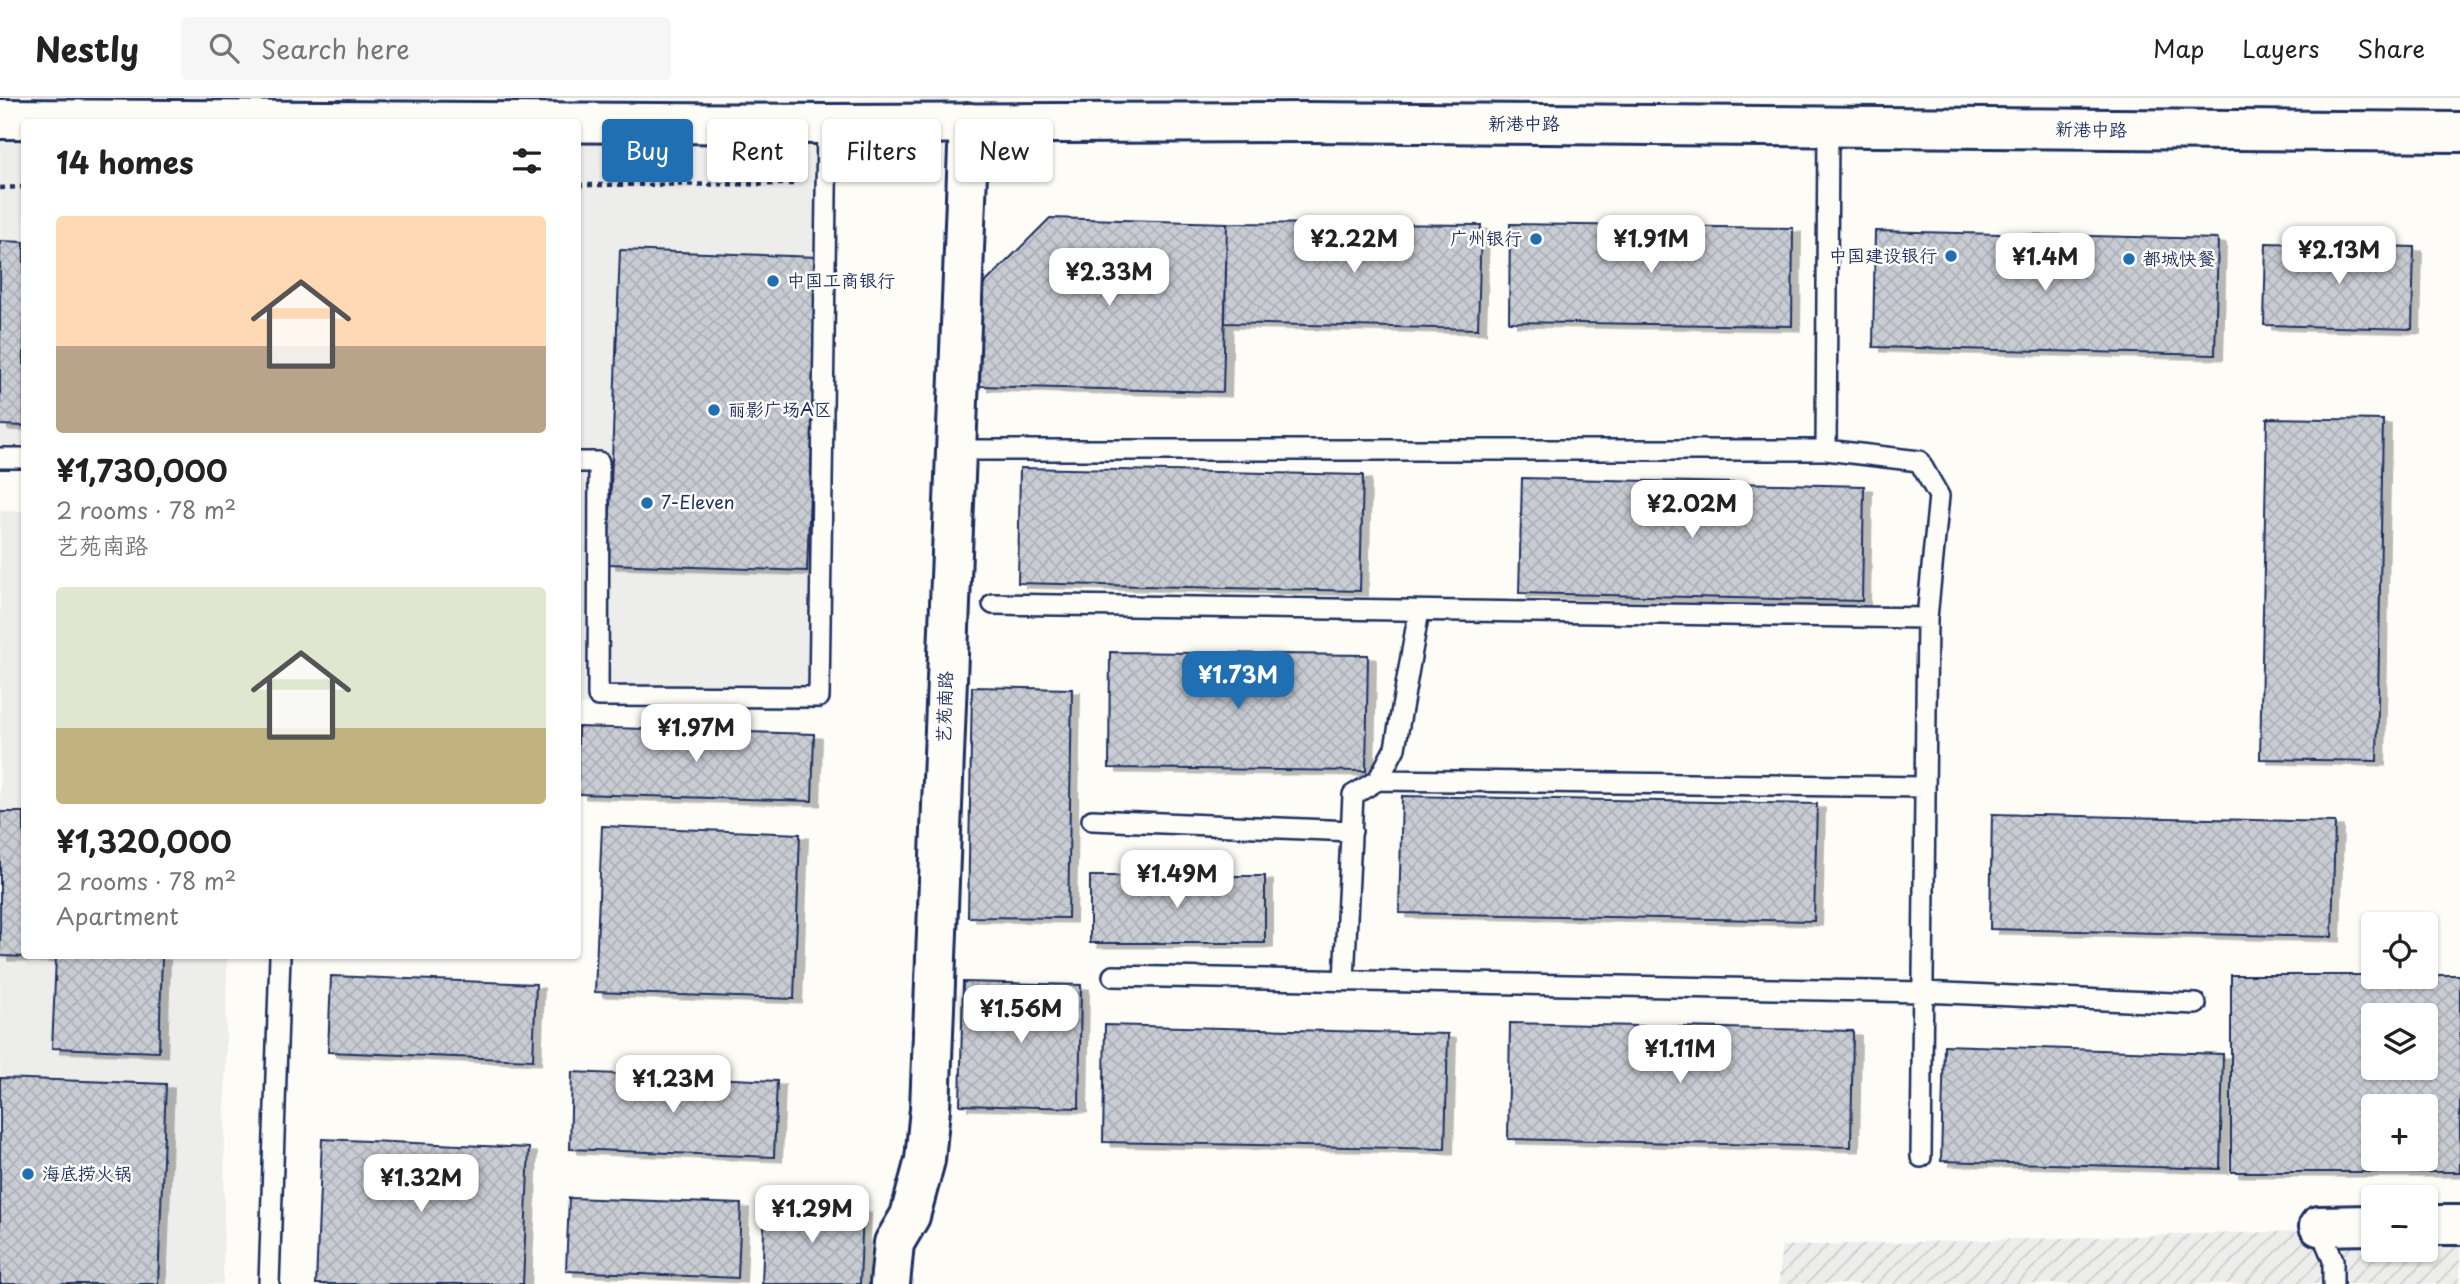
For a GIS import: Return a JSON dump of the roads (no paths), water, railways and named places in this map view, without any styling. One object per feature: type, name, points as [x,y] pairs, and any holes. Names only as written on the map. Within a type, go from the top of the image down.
[{"type":"main road","name":"新港中路","points":[[0,119],[21,119]]},
{"type":"main road","name":"新港中路","points":[[1053,123],[1304,122],[2460,132]]},
{"type":"main road","name":"新港中路","points":[[581,123],[822,124]]},
{"type":"main road","name":"艺苑南路","points":[[890,1284],[894,1243],[910,1216],[922,1171],[930,1109],[967,182]]},
{"type":"main road","points":[[2319,1226],[2361,1225]]},
{"type":"main road","points":[[2438,1225],[2460,1225]]},
{"type":"lane","points":[[1826,450],[1828,127]]},
{"type":"lane","points":[[581,462],[599,462],[598,696],[819,697],[827,182]]},
{"type":"lane","points":[[955,450],[1826,450],[1919,461],[1939,496],[1927,618],[1922,1157]]},
{"type":"lane","points":[[0,458],[21,458]]},
{"type":"lane","points":[[993,604],[1927,618]]},
{"type":"lane","points":[[1344,981],[1353,795],[1378,780],[1395,748],[1419,611]]},
{"type":"lane","points":[[1378,780],[1925,787]]},
{"type":"lane","points":[[1092,820],[1352,831]]},
{"type":"lane","points":[[269,1284],[280,959]]},
{"type":"lane","points":[[1113,976],[1923,992],[2196,1004]]},
{"type":"lane","points":[[2319,1226],[2333,1260],[2333,1284]]},
{"type":"place","name":"广州银行","points":[[1536,239]]},
{"type":"place","name":"中国建设银行","points":[[1951,256]]},
{"type":"place","name":"都城快餐","points":[[2129,259]]},
{"type":"place","name":"中国工商银行","points":[[773,281]]},
{"type":"place","name":"丽影广场A区","points":[[714,410]]},
{"type":"place","name":"7-Eleven","points":[[647,503]]},
{"type":"place","name":"海底捞火锅","points":[[28,1174]]}]
